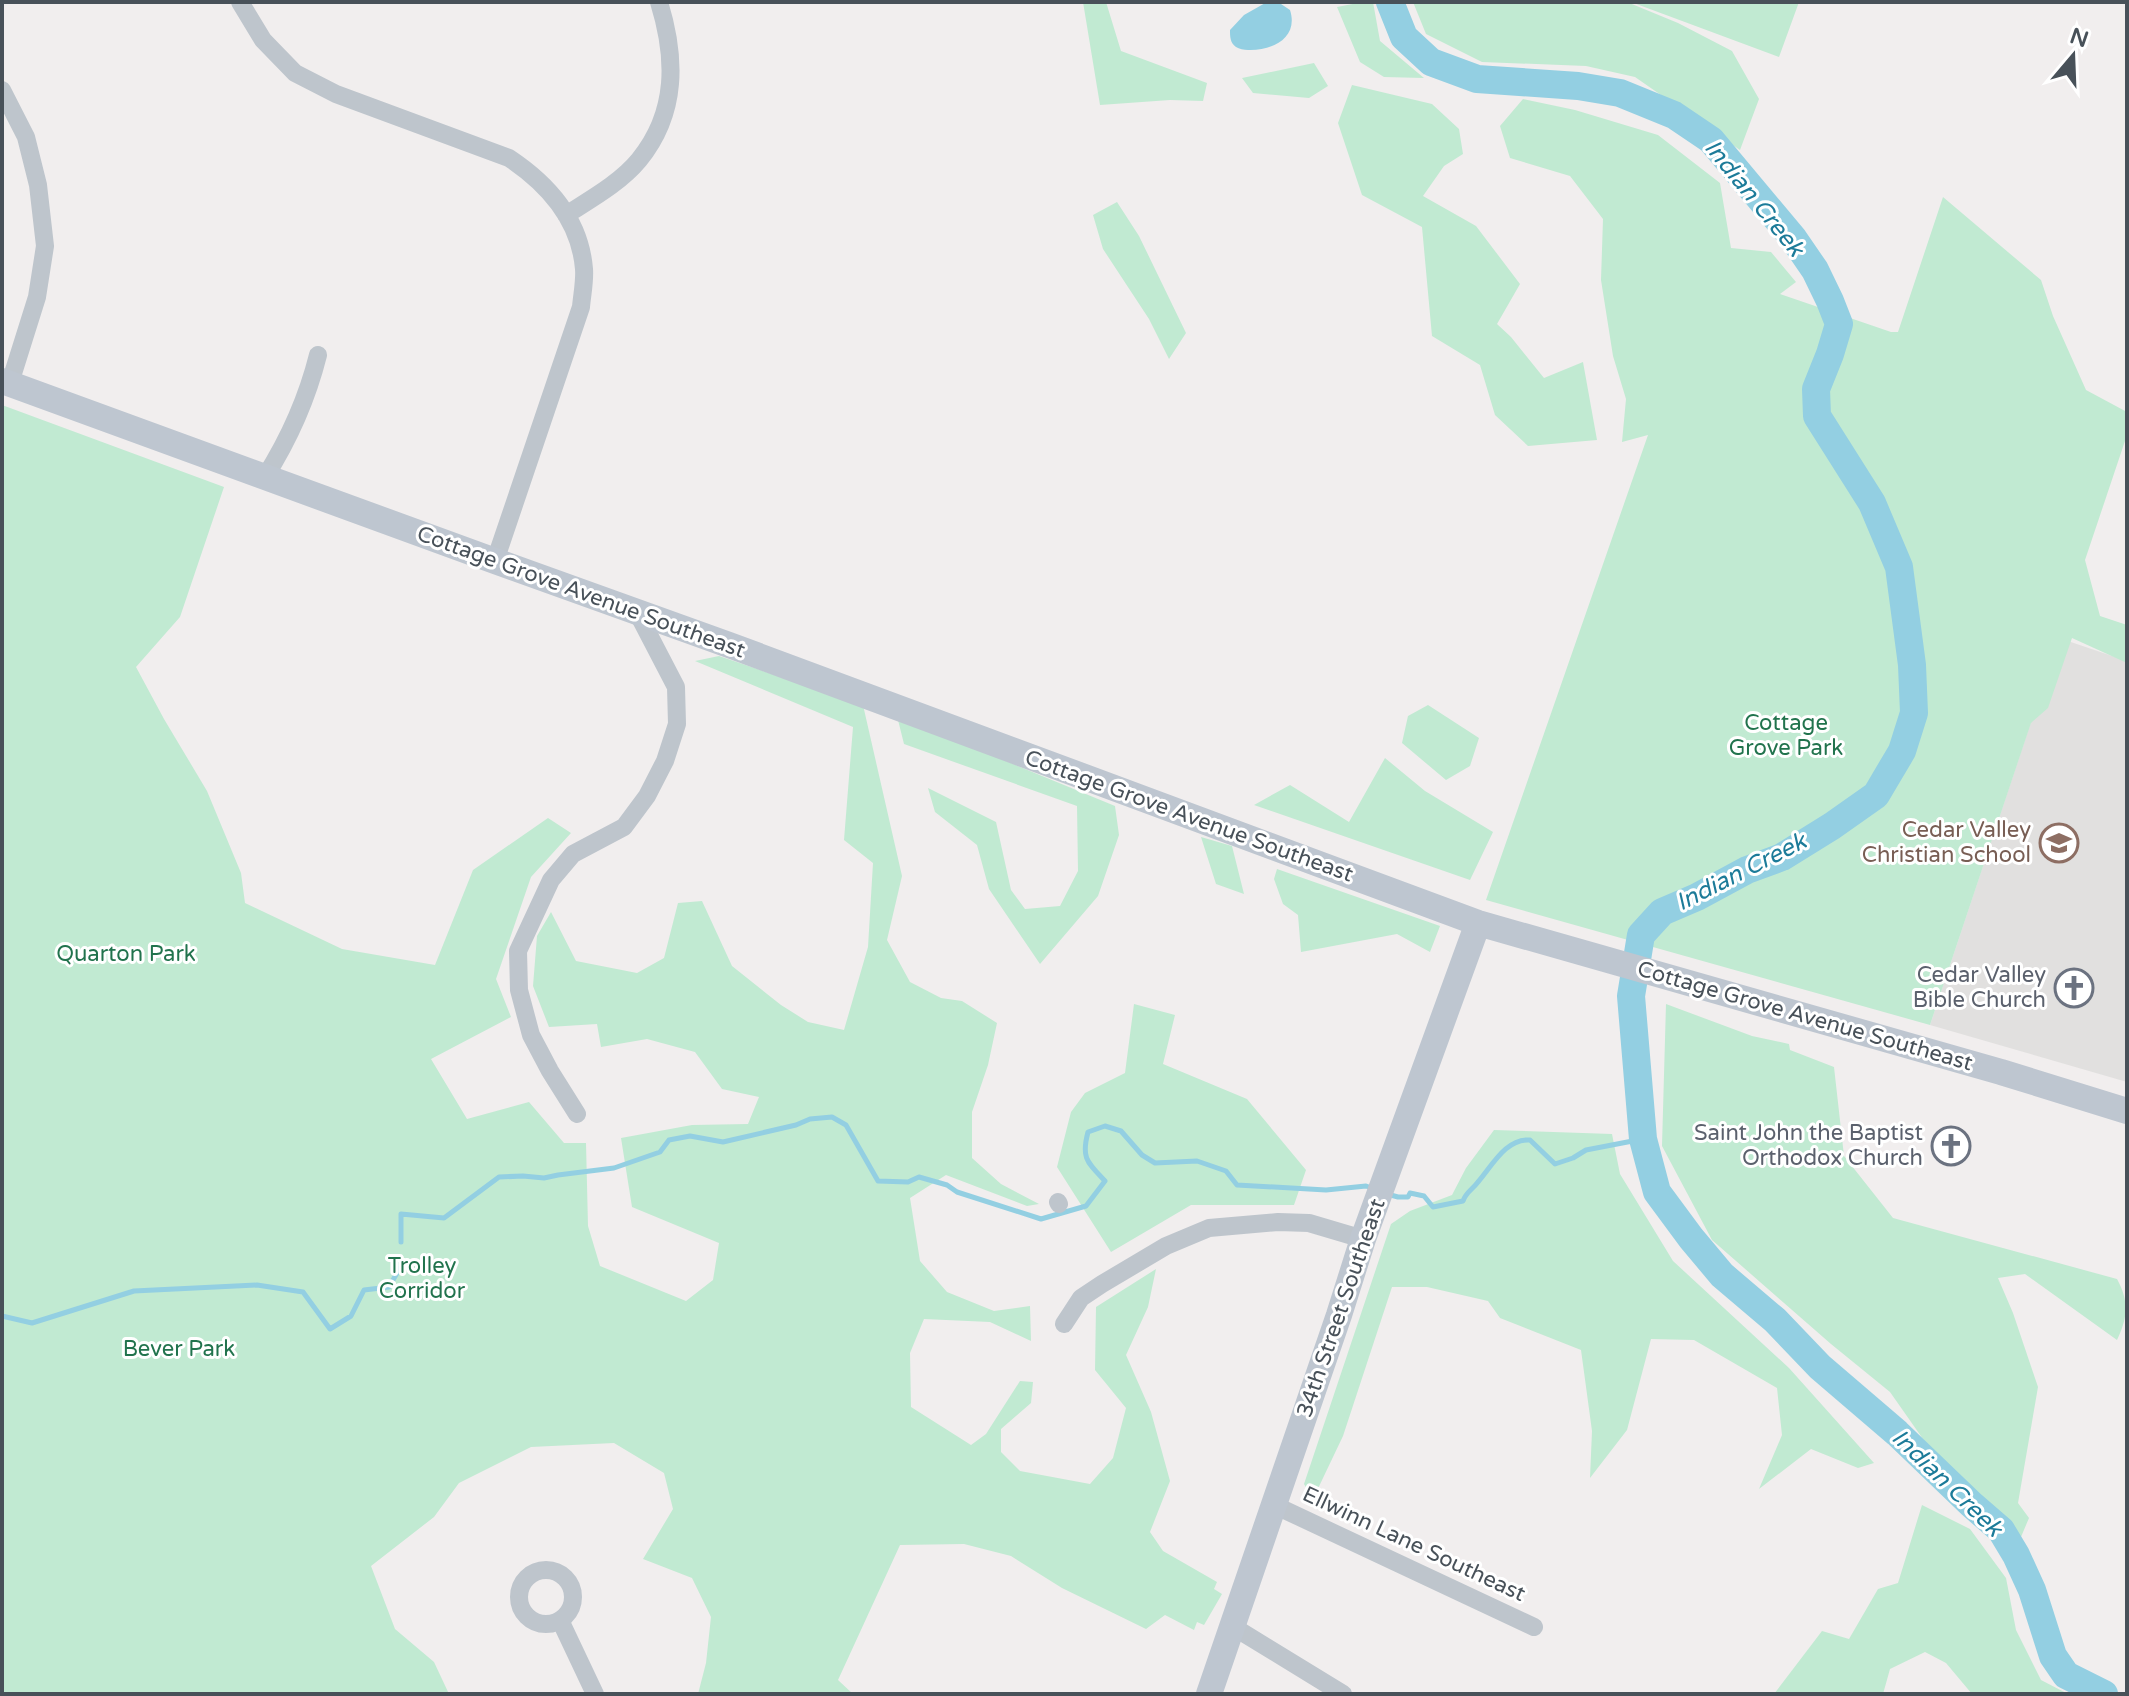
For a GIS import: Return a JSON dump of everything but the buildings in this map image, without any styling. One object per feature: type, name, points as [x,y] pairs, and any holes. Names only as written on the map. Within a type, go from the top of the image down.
[{"type":"main road","name":"Cottage Grove Avenue Southeast","points":[[6,382],[1478,923],[2001,1072],[2127,1111]]},
{"type":"main road","name":"34th Street Southeast","points":[[1209,1694],[1363,1239],[1478,923]]},
{"type":"street","points":[[240,2],[263,40],[295,73],[336,94],[509,158],[533,174],[556,198],[579,242],[584,271],[581,307],[495,561]]},
{"type":"street","points":[[566,215],[629,170],[656,135],[669,100],[672,67],[659,2]]},
{"type":"street","points":[[5,101],[26,137],[38,185],[45,246],[37,297],[6,382]]},
{"type":"street","points":[[265,477],[290,433],[311,383],[318,355]]},
{"type":"street","points":[[577,1114],[531,1035],[519,990],[518,951],[551,880],[573,854],[624,827],[647,796],[665,761],[677,724],[676,687],[637,612]]},
{"type":"street","points":[[1064,1324],[1081,1298],[1102,1284],[1166,1246],[1209,1228],[1267,1222],[1309,1223],[1363,1239]]},
{"type":"street","name":"Ellwinn Lane Southeast","points":[[1274,1505],[1534,1627]]},
{"type":"street","points":[[560,1620],[595,1694]]},
{"type":"street","points":[[1232,1626],[1343,1694]]},
{"type":"shaded area","name":"Cedar Valley Christian School","points":[[2059,638],[2127,661],[2127,1082],[1930,1025]]},
{"type":"green space","points":[[1083,2],[1106,2],[1121,51],[1207,83],[1203,101],[1100,105]]},
{"type":"green space","points":[[1373,2],[1380,41],[1424,78],[1384,77],[1360,62],[1337,7]]},
{"type":"green space","points":[[1413,2],[1627,2],[1678,23],[1732,51],[1759,99],[1740,150],[1635,77],[1586,66],[1482,62],[1426,34]]},
{"type":"green space","points":[[1631,2],[1799,2],[1779,57]]},
{"type":"green space","points":[[1314,63],[1328,86],[1309,98],[1253,93],[1242,78]]},
{"type":"green space","points":[[1352,85],[1432,104],[1459,129],[1463,154],[1444,166],[1423,196],[1476,226],[1520,284],[1497,324],[1544,378],[1583,362],[1597,440],[1528,446],[1495,415],[1480,365],[1432,336],[1422,227],[1362,195],[1338,123]]},
{"type":"green space","name":"Cottage Grove Park","points":[[1523,99],[1575,110],[1658,135],[1720,183],[1731,248],[1771,252],[1796,282],[1780,294],[1891,332],[1898,332],[1943,197],[2041,280],[2053,316],[2086,390],[2127,412],[2127,435],[2085,560],[2100,616],[2127,625],[2127,663],[2072,638],[2048,708],[2031,723],[1930,1025],[1486,900],[1648,435],[1622,442],[1626,399],[1613,356],[1601,280],[1603,219],[1570,176],[1510,158],[1500,126]]},
{"type":"green space","points":[[1117,202],[1139,236],[1186,333],[1169,359],[1149,319],[1103,249],[1093,215]]},
{"type":"green space","points":[[2,405],[224,487],[180,617],[136,667],[207,791],[241,873],[245,903],[342,949],[435,965],[473,870],[548,818],[571,833],[531,877],[496,979],[511,1017],[431,1059],[467,1119],[529,1102],[564,1143],[586,1143],[588,1226],[600,1266],[686,1301],[713,1280],[719,1243],[632,1207],[621,1138],[692,1125],[748,1124],[759,1097],[722,1089],[695,1052],[647,1039],[601,1047],[597,1024],[549,1027],[533,986],[537,936],[551,912],[576,961],[637,973],[664,958],[678,903],[702,901],[732,966],[808,1022],[844,1030],[868,947],[873,863],[844,840],[853,727],[695,661],[719,656],[863,705],[902,876],[887,940],[910,982],[941,998],[962,1001],[997,1023],[988,1065],[972,1112],[972,1158],[1001,1184],[1039,1204],[1027,1206],[946,1175],[910,1198],[920,1261],[947,1292],[994,1311],[1030,1306],[1031,1341],[990,1322],[924,1319],[910,1353],[911,1407],[971,1445],[986,1434],[1020,1381],[1033,1382],[1031,1403],[1001,1429],[1001,1452],[1020,1471],[1090,1484],[1113,1458],[1126,1408],[1095,1370],[1096,1307],[1156,1269],[1148,1307],[1126,1355],[1151,1412],[1170,1481],[1150,1532],[1163,1551],[1217,1582],[1214,1589],[1222,1594],[1204,1625],[1197,1622],[1194,1630],[1165,1615],[1146,1629],[1062,1588],[1011,1556],[964,1544],[900,1545],[838,1680],[853,1694],[698,1694],[706,1663],[711,1617],[692,1578],[643,1559],[673,1509],[664,1473],[614,1443],[531,1447],[459,1483],[434,1517],[371,1566],[395,1629],[434,1662],[449,1694],[2,1694]]},
{"type":"green space","points":[[1428,705],[1479,738],[1470,766],[1446,780],[1402,743],[1408,716]]},
{"type":"green space","points":[[897,716],[1115,806],[1119,835],[1098,896],[1040,964],[989,889],[977,845],[935,812],[928,788],[996,822],[1011,890],[1025,909],[1060,906],[1078,871],[1077,806],[904,744]]},
{"type":"green space","points":[[1385,758],[1425,791],[1493,832],[1470,880],[1254,805],[1290,785],[1349,822]]},
{"type":"green space","points":[[1201,837],[1232,846],[1244,894],[1216,884]]},
{"type":"green space","points":[[1277,869],[1440,926],[1430,952],[1397,934],[1301,952],[1298,915],[1283,904],[1274,879]]},
{"type":"green space","points":[[1134,1004],[1175,1015],[1163,1064],[1247,1099],[1306,1170],[1294,1205],[1191,1205],[1111,1252],[1057,1167],[1071,1112],[1085,1093],[1125,1073]]},
{"type":"green space","points":[[1666,1004],[1752,1036],[1789,1044],[1790,1050],[1834,1067],[1844,1156],[1893,1218],[2117,1279],[2126,1309],[2117,1340],[2025,1274],[1998,1278],[2038,1387],[2018,1503],[2029,1518],[2010,1563],[1890,1392],[1712,1240],[1662,1146]]},
{"type":"green space","points":[[1494,1130],[1612,1134],[1620,1174],[1673,1261],[1789,1368],[1874,1463],[1858,1468],[1811,1449],[1759,1489],[1782,1435],[1777,1388],[1694,1340],[1651,1339],[1627,1430],[1590,1478],[1592,1431],[1581,1350],[1500,1318],[1488,1301],[1427,1287],[1392,1287],[1343,1436],[1313,1499],[1304,1484],[1391,1224],[1410,1211],[1452,1195],[1466,1168]]},
{"type":"green space","points":[[1922,1505],[1970,1529],[2006,1578],[2016,1630],[2041,1680],[2068,1694],[1972,1694],[1946,1663],[1925,1652],[1890,1669],[1883,1694],[1774,1694],[1822,1631],[1849,1639],[1878,1589],[1898,1583]]},
{"type":"water","points":[[1267,2],[1281,4],[1290,10],[1292,20],[1287,35],[1266,48],[1246,50],[1236,47],[1231,41],[1230,30],[1244,15]]},
{"type":"waterway","name":"Indian Creek","points":[[1390,2],[1404,37],[1431,62],[1477,79],[1578,86],[1620,93],[1674,115],[1711,140],[1793,238],[1815,270],[1830,301],[1839,324],[1816,389],[1817,416],[1872,503],[1899,567],[1912,665],[1914,713],[1902,751],[1876,795],[1782,857],[1747,870],[1662,912],[1641,935],[1631,996],[1643,1139],[1657,1192],[1691,1238],[1722,1275],[1775,1320],[1820,1367],[1897,1433],[2001,1530],[2032,1590],[2053,1656],[2066,1675],[2104,1694]]},
{"type":"waterway","points":[[401,1242],[401,1214],[444,1218],[499,1177],[544,1178],[614,1168],[660,1152],[669,1140],[690,1136],[723,1142],[810,1119],[832,1117],[846,1125],[878,1181],[908,1182],[919,1177],[1041,1219],[1086,1206],[1105,1181],[1090,1164],[1085,1148],[1088,1132],[1105,1126],[1121,1131],[1142,1155],[1155,1163],[1197,1161],[1226,1171],[1237,1185],[1326,1190],[1366,1186],[1374,1189]]},
{"type":"waterway","points":[[1387,1194],[1398,1197],[1408,1197],[1410,1193],[1424,1196],[1433,1207],[1463,1201],[1500,1154],[1521,1141],[1530,1140],[1555,1164],[1586,1150],[1643,1139]]},
{"type":"waterway","points":[[2,1316],[32,1323],[134,1291],[257,1285],[303,1292],[330,1329],[351,1316],[364,1290],[389,1287],[401,1263]]},
{"type":"place","name":"Cedar Valley Christian School","points":[[2059,843]]},
{"type":"place","name":"Cedar Valley Bible Church","points":[[2074,988]]},
{"type":"place","name":"Saint John the Baptist Orthodox Church","points":[[1951,1146]]},
{"type":"park label","name":"Quarton Park","points":[[126,954]]},
{"type":"park label","name":"Trolley Corridor","points":[[422,1278]]},
{"type":"park label","name":"Bever Park","points":[[179,1349]]}]
